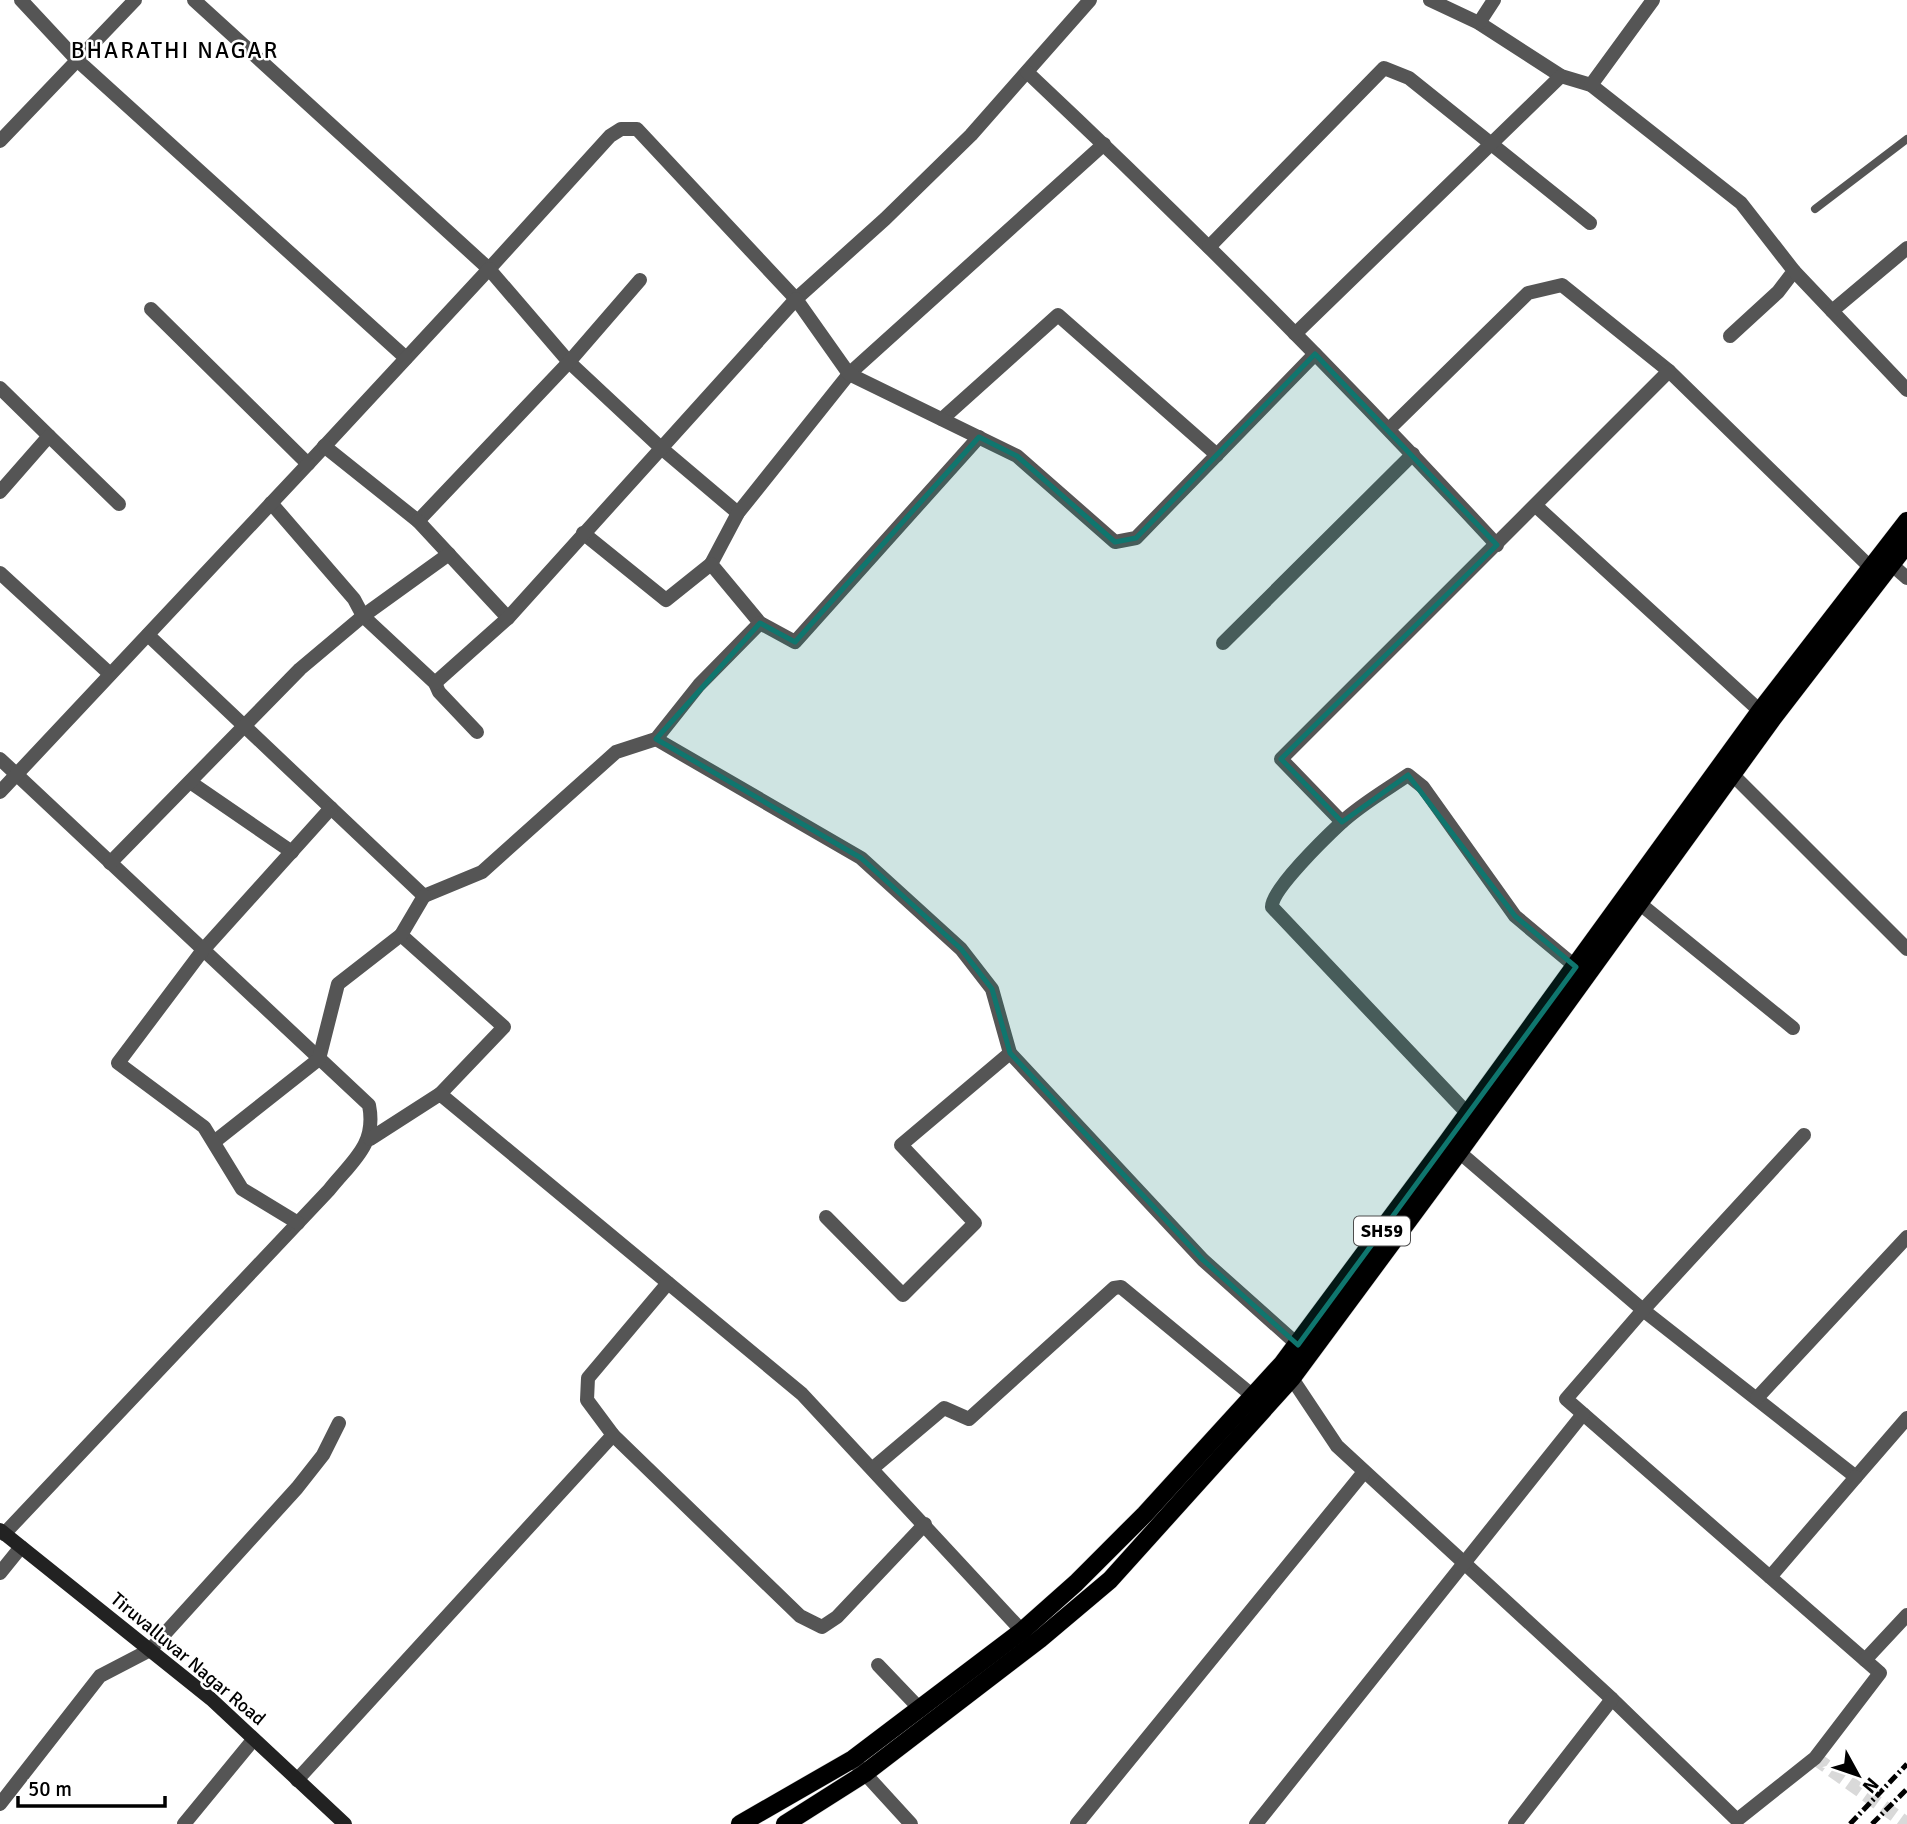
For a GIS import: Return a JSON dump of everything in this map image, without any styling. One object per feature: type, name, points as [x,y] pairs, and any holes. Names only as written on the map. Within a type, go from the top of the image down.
[{"type":"main road","name":"SH59","points":[[740,1824],[853,1759],[1022,1631],[1076,1583],[1145,1514],[1253,1396],[1287,1371],[1298,1345],[1453,1147],[1468,1114],[1760,711],[1907,521]]},
{"type":"main road","points":[[785,1824],[864,1774],[1040,1639],[1110,1580],[1287,1371],[1453,1147],[1639,904],[1773,718],[1907,544]]},
{"type":"street","points":[[21,0],[78,60],[406,358]]},
{"type":"street","points":[[0,141],[135,0]]},
{"type":"street","points":[[194,0],[489,268],[569,362],[660,447],[738,513]]},
{"type":"street","points":[[435,683],[508,618],[796,299],[885,219],[971,135],[1090,0]]},
{"type":"street","points":[[1430,0],[1479,23],[1561,76],[1591,85],[1741,202],[1794,271],[1907,390]]},
{"type":"street","points":[[1479,23],[1494,0]]},
{"type":"street","points":[[1591,85],[1653,0]]},
{"type":"street","points":[[1209,247],[1384,68],[1409,78],[1590,223]]},
{"type":"street","points":[[1027,72],[1104,144],[1390,428],[1497,545]]},
{"type":"street","points":[[1295,334],[1561,76]]},
{"type":"street","points":[[0,792],[308,464],[610,136],[621,129],[637,129],[796,299],[849,374],[1017,456],[1115,542],[1136,538],[1315,354]]},
{"type":"street","points":[[583,533],[666,600],[711,564],[738,513],[849,374],[1104,144]]},
{"type":"street","points":[[1832,311],[1907,248]]},
{"type":"street","points":[[1730,336],[1778,292],[1794,271]]},
{"type":"street","points":[[418,521],[569,362],[640,280]]},
{"type":"street","points":[[1390,428],[1528,293],[1562,285],[1669,371],[1870,567]]},
{"type":"street","points":[[152,309],[308,464]]},
{"type":"street","points":[[942,419],[1058,315],[1217,455]]},
{"type":"street","points":[[1342,822],[1281,759],[1669,371]]},
{"type":"street","points":[[0,388],[119,504]]},
{"type":"street","points":[[0,492],[49,436]]},
{"type":"street","points":[[711,564],[760,623],[795,642],[979,437]]},
{"type":"street","points":[[324,446],[418,521],[508,618]]},
{"type":"street","points":[[1223,643],[1413,454]]},
{"type":"street","points":[[271,503],[354,599],[363,615],[435,683],[439,692],[477,732]]},
{"type":"street","points":[[1536,506],[1760,711]]},
{"type":"street","points":[[110,863],[300,668],[363,615],[449,554]]},
{"type":"street","points":[[1891,564],[1907,578]]},
{"type":"street","points":[[0,573],[110,674]]},
{"type":"street","points":[[214,1142],[319,1059],[338,984],[401,935],[424,896],[482,872],[616,752],[656,738],[699,685],[760,623]]},
{"type":"street","points":[[148,635],[424,896]]},
{"type":"street","points":[[656,738],[861,858],[961,949],[992,989],[1010,1053],[1203,1260],[1298,1345]]},
{"type":"street","points":[[0,760],[369,1105],[372,1120],[370,1139]]},
{"type":"street","points":[[1468,1114],[1272,907],[1272,900],[1283,885],[1342,822],[1408,775],[1423,787],[1515,916],[1576,967]]},
{"type":"street","points":[[1738,780],[1907,949]]},
{"type":"street","points":[[190,782],[292,852]]},
{"type":"street","points":[[298,1223],[242,1189],[204,1127],[118,1063],[203,950],[331,808]]},
{"type":"street","points":[[1639,904],[1793,1028]]},
{"type":"street","points":[[2,1532],[298,1223],[370,1139],[440,1094],[504,1027],[401,935]]},
{"type":"street","points":[[826,1217],[903,1295],[975,1223],[901,1145],[1010,1053]]},
{"type":"street","points":[[440,1094],[802,1394],[1022,1631]]},
{"type":"street","points":[[1287,1371],[1337,1446],[1612,1699],[1737,1820],[1815,1758],[1880,1673],[1566,1399],[1643,1310],[1804,1135]]},
{"type":"street","points":[[1453,1147],[1643,1310],[1856,1476]]},
{"type":"street","points":[[1756,1398],[1907,1237]]},
{"type":"street","points":[[668,1283],[588,1378],[587,1400],[613,1436],[812,1624],[822,1627],[837,1617],[925,1524]]},
{"type":"street","points":[[873,1468],[943,1408],[969,1419],[1114,1288],[1121,1287],[1143,1304],[1253,1396]]},
{"type":"street","points":[[1256,1824],[1583,1414]]},
{"type":"street","points":[[1770,1577],[1907,1418]]},
{"type":"street","points":[[0,1804],[100,1676],[150,1650],[297,1489],[323,1455],[339,1423]]},
{"type":"street","points":[[297,1780],[613,1436]]},
{"type":"street","points":[[1077,1824],[1364,1472]]},
{"type":"street","name":"Tiruvalluvar Nagar Road","points":[[2,1532],[211,1699],[345,1824]]},
{"type":"street","points":[[0,1573],[21,1547]]},
{"type":"street","points":[[1865,1660],[1907,1615]]},
{"type":"street","points":[[878,1665],[921,1710]]},
{"type":"street","points":[[1515,1824],[1612,1699]]},
{"type":"street","points":[[184,1824],[253,1740]]},
{"type":"street","points":[[853,1759],[911,1824]]},
{"type":"lane","points":[[1815,209],[1907,139]]},
{"type":"highlighted area","points":[[1315,354],[1497,545],[1281,759],[1342,822],[1408,775],[1515,916],[1576,967],[1298,1345],[1203,1260],[1010,1053],[992,989],[961,949],[861,858],[656,739],[760,623],[795,642],[979,437],[1017,456],[1115,542],[1136,538]]},
{"type":"tunnel","points":[[1815,1758],[1907,1824]]},
{"type":"railway","points":[[1850,1824],[1907,1764]]},
{"type":"railway","points":[[1872,1824],[1907,1789]]},
{"type":"district","name":"BHARATHI NAGAR","points":[[175,50]]}]
